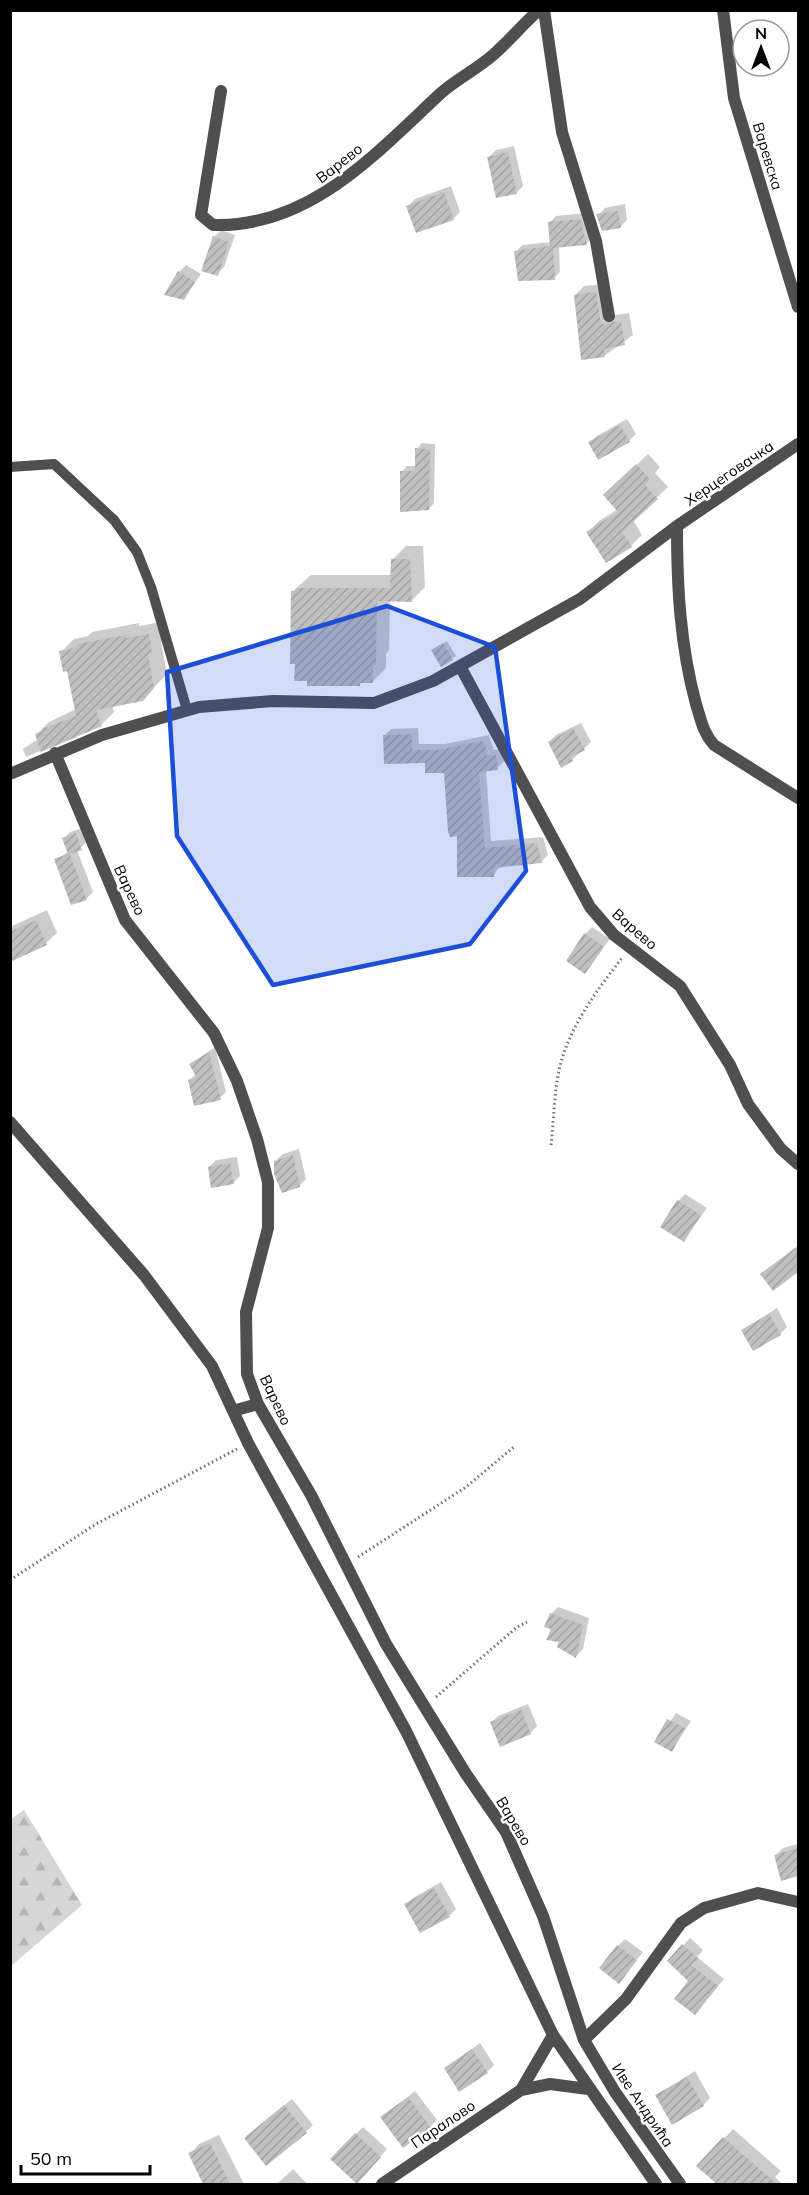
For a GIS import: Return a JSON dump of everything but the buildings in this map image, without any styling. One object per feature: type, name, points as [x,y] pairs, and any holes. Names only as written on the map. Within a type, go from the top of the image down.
[{"type":"street","name":"Варево","points":[[221,91],[201,215],[213,225],[265,218],[309,202],[342,182],[454,82],[492,56],[539,10]]},
{"type":"street","points":[[544,10],[562,132],[596,241],[609,316]]},
{"type":"street","name":"Варевска","points":[[723,10],[734,98],[798,307]]},
{"type":"street","name":"Херцеговачка","points":[[798,444],[678,526],[681,636],[705,735],[714,745],[798,798]]},
{"type":"street","points":[[10,774],[102,735],[187,710],[234,702],[374,703],[433,681],[580,598],[678,526]]},
{"type":"street","name":"Варево","points":[[460,666],[590,907],[614,935],[680,986],[730,1065],[748,1104],[781,1149],[798,1164]]},
{"type":"street","name":"Варево","points":[[55,753],[125,920],[214,1033],[237,1081],[257,1139],[268,1182],[268,1228],[246,1312],[247,1374],[258,1404],[310,1495],[386,1644],[466,1774],[506,1832],[543,1916],[584,2040]]},
{"type":"street","points":[[10,1122],[144,1275],[212,1366],[248,1443],[406,1731],[553,2035],[588,2089],[656,2184]]},
{"type":"street","points":[[233,1411],[258,1404]]},
{"type":"street","points":[[584,2040],[626,1999],[681,1923],[705,1908],[758,1893],[798,1902]]},
{"type":"street","name":"Паралово","points":[[521,2090],[553,2035]]},
{"type":"street","name":"Иве Андрића","points":[[584,2040],[615,2092],[680,2184]]},
{"type":"street","name":"Паралово","points":[[382,2184],[521,2090],[550,2084],[588,2089]]},
{"type":"lane","points":[[10,467],[54,464],[114,520],[137,552],[151,587],[187,710]]},
{"type":"path","points":[[551,1145],[560,1066],[575,1029],[594,996],[631,948]]},
{"type":"path","points":[[10,1580],[96,1524],[248,1443]]},
{"type":"path","points":[[346,1565],[466,1487],[515,1446]]},
{"type":"path","points":[[426,1706],[517,1627],[527,1622]]},
{"type":"highlighted area","points":[[387,606],[495,647],[526,871],[470,944],[273,985],[177,836],[167,672]]},
{"type":"green space","points":[[24,1810],[82,1905],[11,1966],[11,1819]]}]
